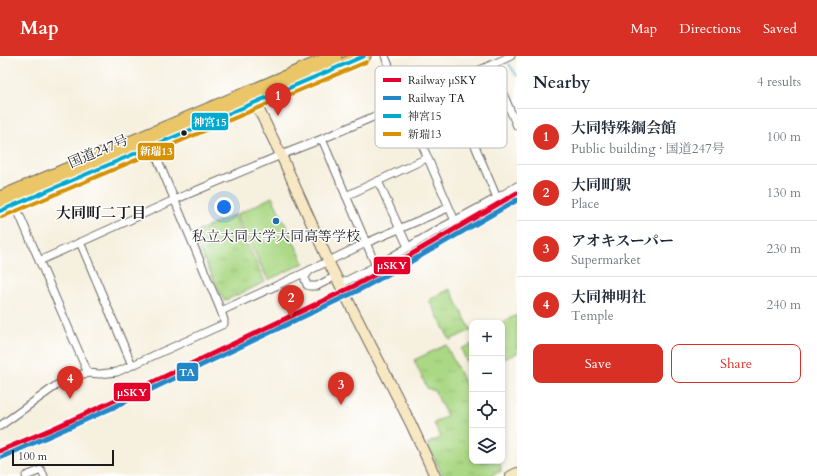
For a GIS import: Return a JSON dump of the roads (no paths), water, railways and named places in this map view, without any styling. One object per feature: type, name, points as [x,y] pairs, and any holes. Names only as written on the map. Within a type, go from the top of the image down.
[{"type":"highway","name":"国道247号","points":[[8,199],[152,146],[335,56]]},
{"type":"highway","name":"国道247号","points":[[0,211],[8,199],[253,97],[364,56]]},
{"type":"street","points":[[385,56],[389,66]]},
{"type":"street","points":[[491,66],[500,58],[511,56]]},
{"type":"street","points":[[253,97],[281,154],[328,261],[411,424],[435,476]]},
{"type":"street","points":[[507,103],[517,126]]},
{"type":"street","points":[[39,261],[174,200],[375,116]]},
{"type":"street","points":[[322,139],[376,266]]},
{"type":"street","points":[[0,426],[68,377],[88,373],[100,374],[117,372],[224,324],[221,311],[152,146]]},
{"type":"street","points":[[423,148],[455,221]]},
{"type":"street","points":[[476,148],[497,198]]},
{"type":"street","points":[[346,196],[427,158]]},
{"type":"street","points":[[378,181],[408,247]]},
{"type":"street","points":[[310,270],[305,277],[307,285],[317,286],[376,266],[517,186]]},
{"type":"street","points":[[8,199],[39,261],[88,373]]},
{"type":"street","points":[[221,311],[366,243],[448,208]]},
{"type":"street","points":[[80,242],[132,365]]},
{"type":"street","points":[[26,476],[41,470],[44,476]]},
{"type":"street","points":[[511,476],[517,473]]},
{"type":"waterway","points":[[509,64],[517,76]]},
{"type":"rail line","name":"μSKY","points":[[0,451],[109,403],[354,286],[517,193]]},
{"type":"rail line","name":"TA","points":[[2,457],[112,408],[357,291],[517,200]]},
{"type":"place","name":"大同特殊鋼会館","points":[[278,116]]},
{"type":"place","name":"私立大同大学大同高等学校","points":[[276,221]]},
{"type":"place","name":"大同町駅","points":[[291,318]]},
{"type":"place","name":"大同神明社","points":[[70,399]]},
{"type":"place","name":"アオキスーパー","points":[[341,405]]},
{"type":"district","name":"大同町二丁目","points":[[101,213]]}]
